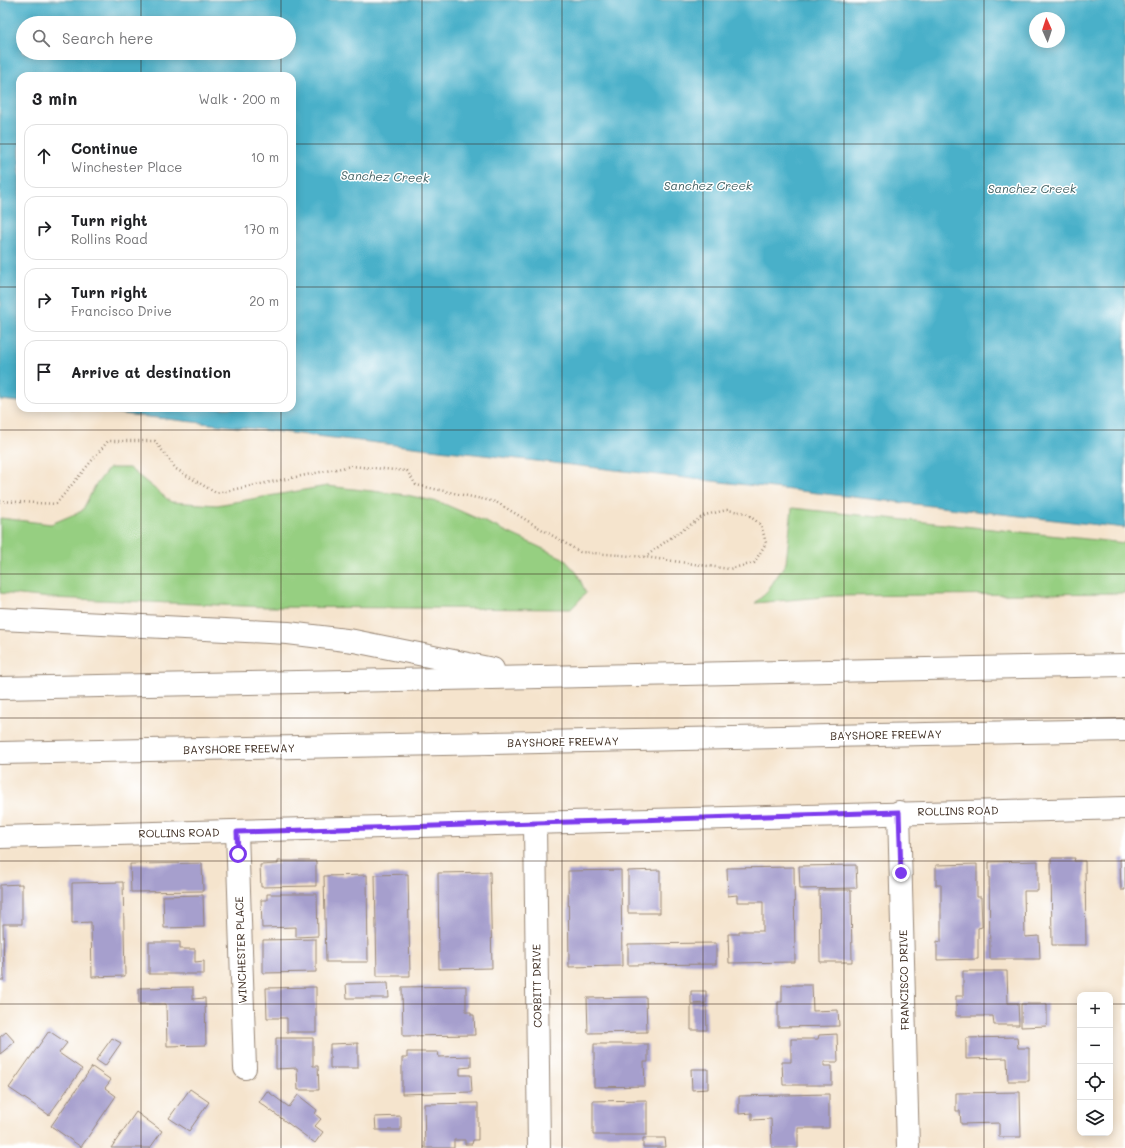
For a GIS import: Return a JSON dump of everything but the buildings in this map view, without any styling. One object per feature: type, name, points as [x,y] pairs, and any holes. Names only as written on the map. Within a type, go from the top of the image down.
[{"type":"main road","points":[[0,619],[288,633],[354,641],[534,677]]},
{"type":"main road","points":[[0,688],[1125,665]]},
{"type":"main road","name":"BAYSHORE FREEWAY","points":[[0,753],[1125,730]]},
{"type":"main road","name":"ROLLINS ROAD","points":[[0,837],[535,824],[899,812],[1125,808]]},
{"type":"main road","name":"FRANCISCO DRIVE","points":[[899,812],[908,1148]]},
{"type":"main road","name":"CORBITT DRIVE","points":[[535,824],[539,1148]]},
{"type":"main road","name":"WINCHESTER PLACE","points":[[237,832],[244,1068]]},
{"type":"path","points":[[0,501],[56,504],[108,441],[155,441],[176,469],[216,493],[351,466],[407,471],[416,485],[496,502],[580,552],[645,558],[729,569],[754,563],[766,543],[761,525],[746,513],[727,510],[705,515],[669,539],[645,558]]},
{"type":"green space","points":[[109,468],[129,468],[171,502],[217,505],[327,486],[407,495],[442,503],[563,558],[577,573],[586,593],[571,609],[268,607],[51,598],[0,593],[0,518],[51,524],[82,511],[95,486]]},
{"type":"green space","points":[[792,508],[1125,543],[1125,593],[833,596],[755,603],[766,593],[786,563]]},
{"type":"water","name":"Sanchez Creek","points":[[0,0],[1125,0],[1125,528],[105,412],[296,412],[296,72],[16,72],[16,402],[0,400]]},
{"type":"route","points":[[238,854],[237,832],[899,812],[901,873]]}]
